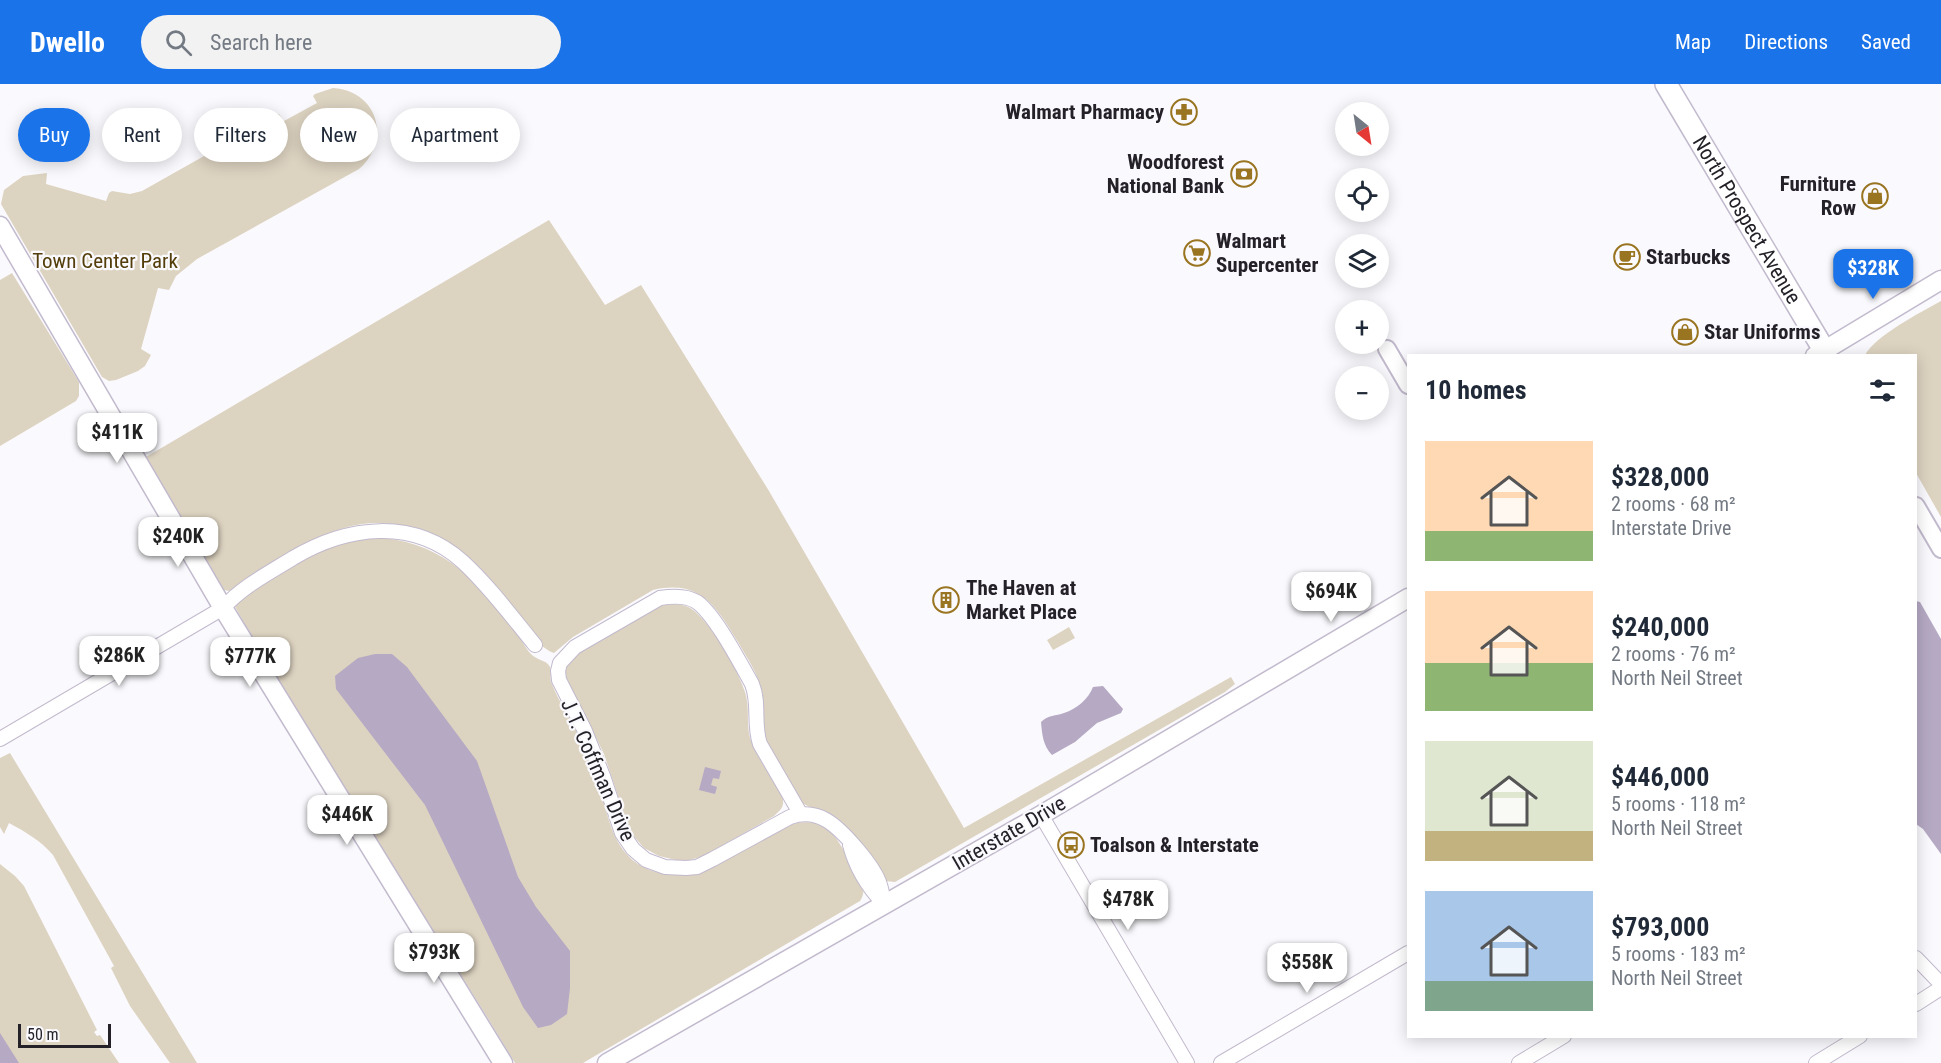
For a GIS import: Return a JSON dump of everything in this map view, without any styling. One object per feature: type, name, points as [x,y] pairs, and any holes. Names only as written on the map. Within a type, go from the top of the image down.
[{"type":"main road","name":"North Prospect Avenue","points":[[1666,84],[1822,354]]},
{"type":"main road","points":[[0,226],[223,608],[503,1063]]},
{"type":"main road","points":[[1822,354],[1941,280]]},
{"type":"main road","name":"Interstate Drive","points":[[607,1063],[1041,815],[1407,599]]},
{"type":"street","points":[[1389,352],[1407,383]]},
{"type":"street","points":[[1917,508],[1941,549]]},
{"type":"street","points":[[0,739],[223,608],[240,591],[326,541],[351,533],[399,531],[441,547],[461,561],[490,590],[535,645]]},
{"type":"street","name":"J.T. Coffman Drive","points":[[685,597],[696,602],[717,626],[752,684],[756,693],[756,734],[759,744],[800,813],[770,826],[697,867],[665,867],[646,860],[633,849],[622,833],[585,731],[559,680],[560,663],[575,647],[660,598],[685,597]]},
{"type":"street","points":[[800,813],[827,821],[849,843],[855,862],[870,890],[884,904]]},
{"type":"street","points":[[1041,815],[1187,1063]]},
{"type":"street","points":[[1221,1063],[1407,954]]},
{"type":"street","points":[[1917,959],[1941,984]]},
{"type":"street","points":[[1917,1003],[1941,988]]},
{"type":"street","points":[[1519,1063],[1561,1038]]},
{"type":"street","points":[[1816,1063],[1857,1038]]},
{"type":"green space","name":"Town Center Park","points":[[333,88],[348,91],[361,98],[370,108],[308,108],[317,103],[313,96]]},
{"type":"green space","name":"Town Center Park","points":[[300,112],[300,162],[365,162],[359,169],[197,259],[176,276],[169,290],[158,288],[141,349],[151,355],[145,366],[116,380],[109,381],[102,377],[1,204],[4,190],[23,176],[47,173],[46,184],[106,201],[112,191],[130,194],[142,191],[194,162],[288,162],[288,119]]},
{"type":"green space","points":[[549,220],[605,305],[641,285],[769,491],[964,828],[1231,677],[1235,684],[1225,692],[895,882],[885,881],[845,825],[833,816],[806,805],[794,792],[778,767],[766,740],[763,728],[763,697],[755,672],[714,607],[695,592],[670,588],[653,590],[573,637],[554,653],[546,649],[534,637],[511,606],[492,589],[412,531],[401,526],[379,523],[357,525],[315,540],[239,587],[229,591],[224,590],[146,457]]},
{"type":"green space","points":[[12,273],[79,382],[79,396],[76,401],[0,446],[0,280]]},
{"type":"green space","points":[[1941,301],[1941,517],[1917,475],[1917,354],[1866,354],[1888,332]]},
{"type":"green space","points":[[370,537],[417,545],[453,564],[469,577],[499,609],[531,654],[549,665],[554,690],[596,774],[607,814],[618,842],[624,851],[642,867],[665,874],[700,872],[712,868],[751,843],[782,827],[798,823],[812,823],[829,830],[840,844],[862,882],[863,891],[860,901],[583,1063],[515,1063],[301,720],[233,603],[312,553],[333,544]]},
{"type":"green space","points":[[671,604],[688,607],[700,616],[730,660],[742,683],[746,698],[750,738],[782,795],[783,802],[781,809],[774,816],[703,856],[690,860],[659,856],[644,848],[630,832],[604,754],[566,677],[568,664],[576,655],[659,606]]},
{"type":"green space","points":[[1069,627],[1075,638],[1053,650],[1047,640]]},
{"type":"green space","points":[[10,753],[197,1063],[170,1063],[130,1006],[111,968],[114,966],[53,855],[33,837],[9,823],[4,834],[0,827],[0,758]]},
{"type":"green space","points":[[0,864],[24,886],[97,1030],[94,1032],[97,1036],[100,1035],[119,1063],[0,1063]]},
{"type":"shaded area","points":[[1917,601],[1920,602],[1941,639],[1941,854],[1923,829],[1917,825]]},
{"type":"shaded area","points":[[375,654],[392,654],[407,667],[477,761],[518,877],[536,907],[570,951],[567,1014],[551,1025],[538,1028],[523,1007],[425,805],[336,689],[335,676],[358,658]]},
{"type":"shaded area","points":[[1103,686],[1123,709],[1121,713],[1097,723],[1075,742],[1052,755],[1045,744],[1041,722],[1073,709],[1085,699],[1093,687]]},
{"type":"shaded area","points":[[705,767],[721,771],[719,779],[713,778],[711,785],[717,787],[715,794],[699,790]]},
{"type":"shaded area","points":[[0,1033],[19,1063],[0,1063]]},
{"type":"place","name":"Walmart Pharmacy","points":[[1184,112]]},
{"type":"place","name":"Woodforest National Bank","points":[[1244,174]]},
{"type":"place","name":"Furniture Row","points":[[1875,196]]},
{"type":"place","name":"Walmart Supercenter","points":[[1197,253]]},
{"type":"place","name":"Starbucks","points":[[1627,257]]},
{"type":"place","name":"Star Uniforms","points":[[1685,332]]},
{"type":"place","name":"The Haven at Market Place","points":[[946,600]]},
{"type":"place","name":"Toalson & Interstate","points":[[1071,845]]}]
